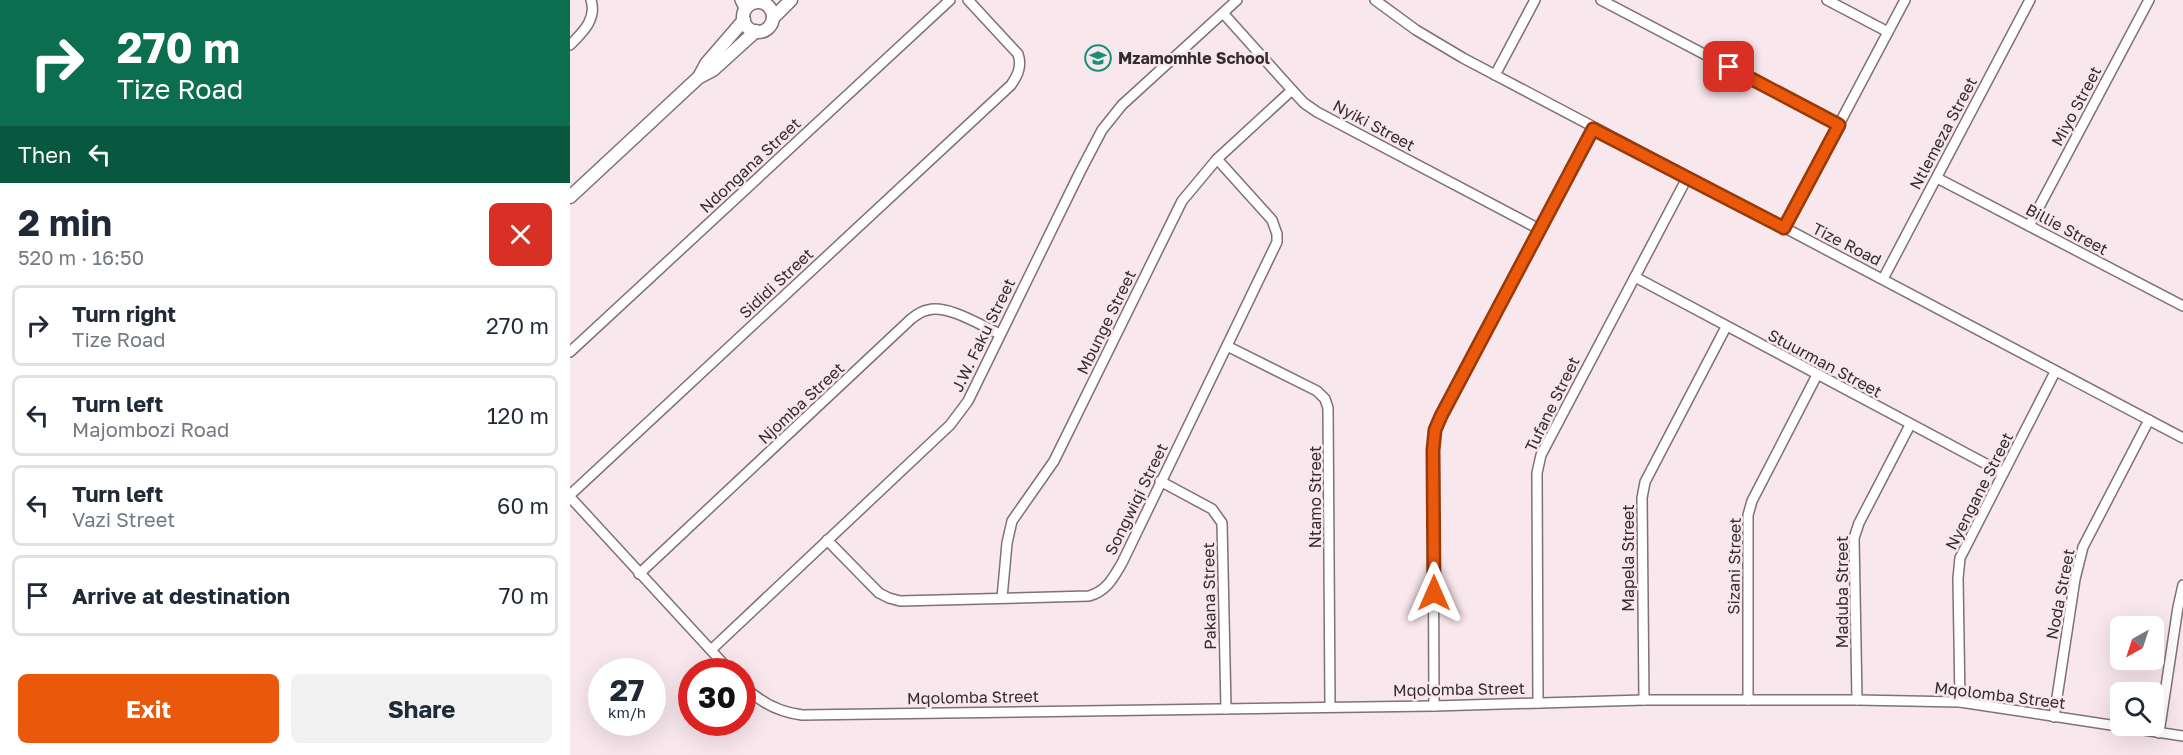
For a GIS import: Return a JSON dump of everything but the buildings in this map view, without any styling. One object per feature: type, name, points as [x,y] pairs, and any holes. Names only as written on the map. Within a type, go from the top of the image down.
[{"type":"street","points":[[570,45],[587,27],[594,10],[591,0]]},
{"type":"street","points":[[570,197],[698,78],[713,70],[756,31],[765,29],[791,0]]},
{"type":"street","name":"Ndongana Street","points":[[570,352],[950,0]]},
{"type":"street","name":"Sididi Street","points":[[570,496],[1003,94],[1017,77],[1021,61],[1011,45],[968,0]]},
{"type":"street","name":"J.W. Faku Street","points":[[711,650],[950,425],[968,401],[1102,130],[1122,105],[1237,0]]},
{"type":"street","name":"Tize Road","points":[[1375,0],[1441,46],[1593,129],[2183,438]]},
{"type":"street","points":[[1495,75],[1535,0]]},
{"type":"street","points":[[1601,0],[1839,125]]},
{"type":"street","points":[[1827,0],[1888,32]]},
{"type":"street","points":[[1784,228],[1905,0]]},
{"type":"street","name":"Ntlemeza Street","points":[[1883,279],[2030,0]]},
{"type":"street","name":"Miyo Street","points":[[2029,226],[2149,0]]},
{"type":"street","points":[[751,5],[770,9],[773,18]]},
{"type":"street","points":[[751,5],[746,26],[756,31]]},
{"type":"street","points":[[698,78],[751,5]]},
{"type":"street","name":"Nyiki Street","points":[[1223,13],[1304,103],[1317,112],[1539,229]]},
{"type":"street","name":"Mbunge Street","points":[[1002,598],[1007,543],[1012,521],[1054,461],[1182,201],[1217,159],[1292,90]]},
{"type":"street","points":[[1434,706],[1433,450],[1435,430],[1593,129]]},
{"type":"street","name":"Songwiqi Street","points":[[827,540],[870,585],[889,598],[900,601],[1089,597],[1102,591],[1122,563],[1277,242],[1272,220],[1217,159]]},
{"type":"street","name":"Tufane Street","points":[[1538,703],[1537,473],[1541,455],[1686,178]]},
{"type":"street","name":"Billie Street","points":[[1937,178],[2183,306]]},
{"type":"street","name":"Stuurman Street","points":[[1635,276],[1726,327],[2003,473]]},
{"type":"street","name":"Njomba Street","points":[[639,574],[921,312],[941,309],[1000,334]]},
{"type":"street","name":"Mapela Street","points":[[1644,700],[1642,498],[1645,482],[1726,327]]},
{"type":"street","name":"Ntamo Street","points":[[1227,346],[1317,391],[1328,408],[1330,706]]},
{"type":"street","name":"Nyengane Street","points":[[1960,702],[1958,578],[1960,558],[2055,372]]},
{"type":"street","name":"Sizani Street","points":[[1748,700],[1748,516],[1752,501],[1817,375]]},
{"type":"street","name":"Noda Street","points":[[2054,717],[2075,579],[2083,548],[2149,420]]},
{"type":"street","name":"Maduba Street","points":[[1857,700],[1854,538],[1859,523],[1910,425]]},
{"type":"street","name":"Pakana Street","points":[[1160,482],[1212,509],[1222,523],[1226,709]]},
{"type":"street","points":[[570,496],[718,658]]},
{"type":"street","points":[[2164,700],[2183,585]]},
{"type":"street","name":"Mqolomba Street","points":[[756,698],[781,711],[802,715],[1434,706],[1644,700],[1960,702],[2110,726]]},
{"type":"street","name":"Mqolomba Street","points":[[2164,734],[2183,736]]},
{"type":"place","name":"Mzamomhle School","points":[[1098,58]]},
{"type":"route","points":[[1434,593],[1433,450],[1435,430],[1593,129],[1784,228],[1839,125],[1729,67]]}]
